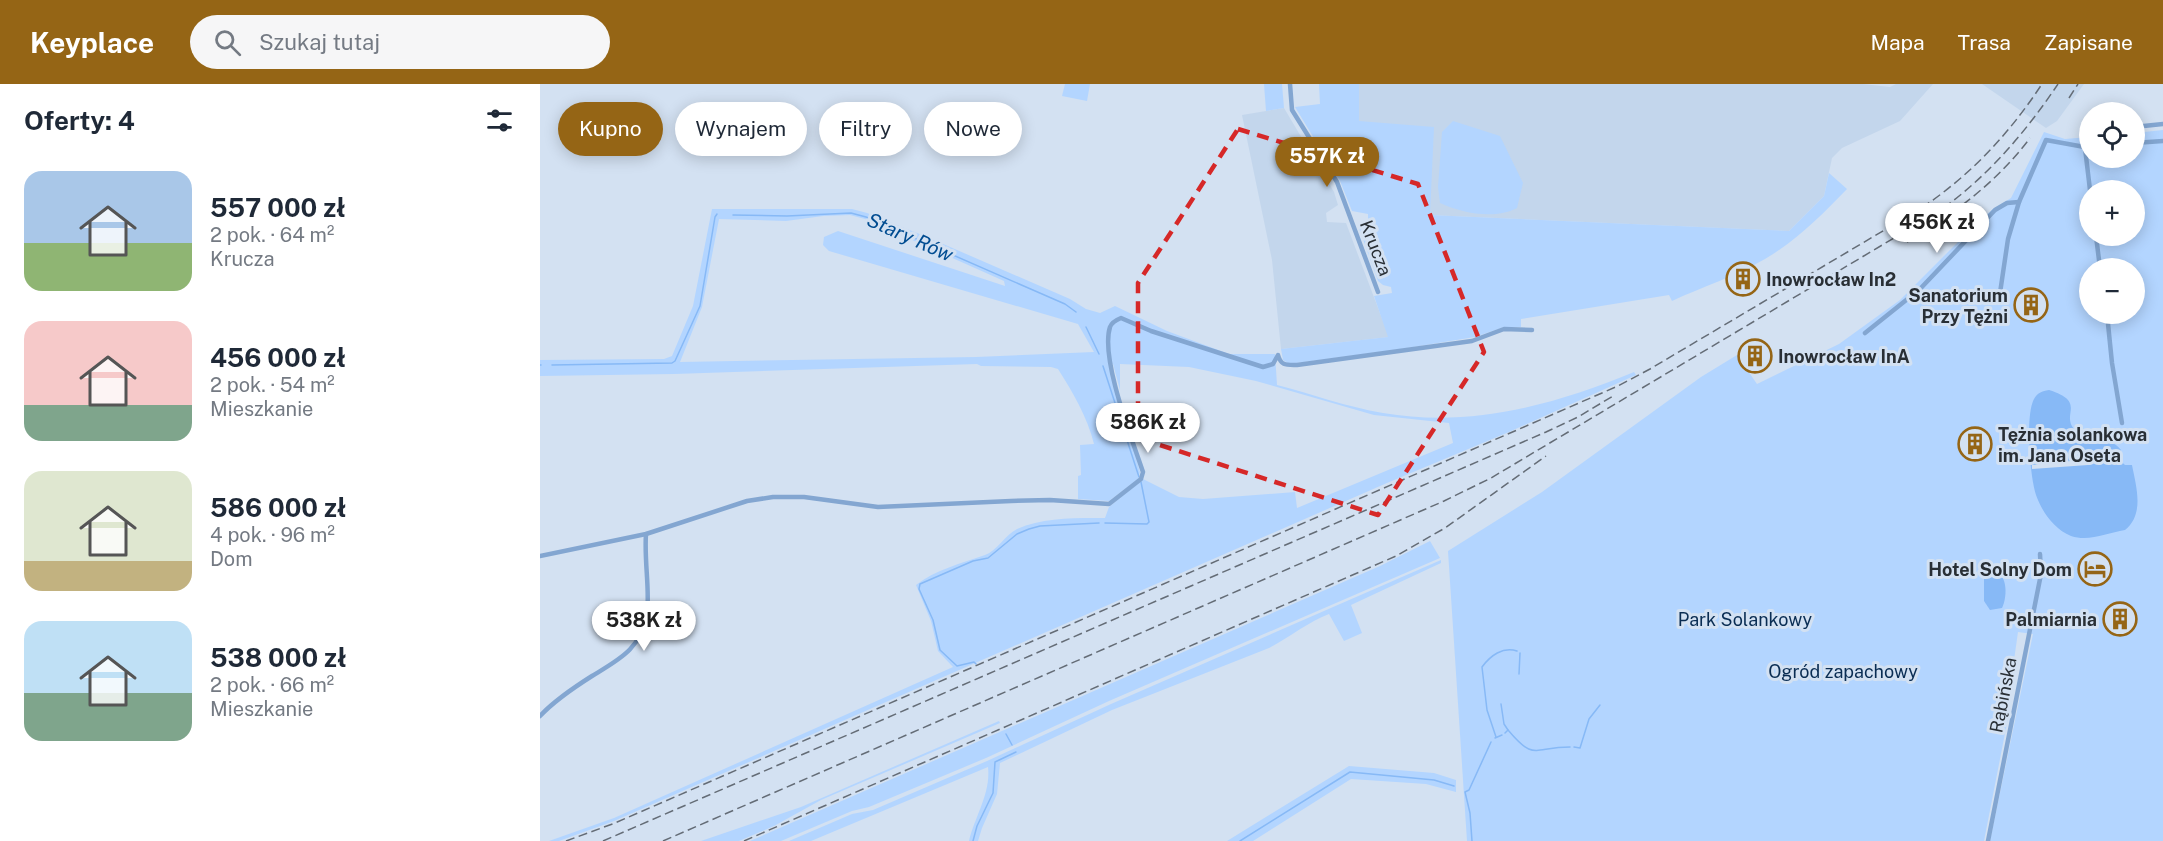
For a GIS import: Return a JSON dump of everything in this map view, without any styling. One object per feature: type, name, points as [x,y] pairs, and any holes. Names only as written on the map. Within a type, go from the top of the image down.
[{"type":"street","name":"Krucza","points":[[1290,84],[1292,110],[1337,182],[1378,292]]},
{"type":"street","points":[[2145,125],[2163,123]]},
{"type":"street","points":[[2000,293],[2008,240],[2019,202],[2046,140],[2079,146]]},
{"type":"street","points":[[2145,143],[2163,141]]},
{"type":"street","points":[[1866,333],[1920,289],[1995,210],[2007,203],[2019,202]]},
{"type":"street","points":[[540,556],[646,534],[747,501],[773,497],[804,497],[878,507],[1020,501],[1109,504],[1141,479],[1143,472],[1110,360],[1110,326],[1120,318],[1151,331],[1263,367],[1273,364],[1278,355],[1280,362],[1297,365],[1472,341],[1504,329],[1532,330]]},
{"type":"street","points":[[2108,324],[2122,423]]},
{"type":"street","points":[[540,716],[565,694],[620,660],[635,645],[643,632],[647,611],[646,534]]},
{"type":"street","name":"Rąbińska","points":[[1988,841],[2041,574],[2040,555]]},
{"type":"highlighted area","points":[[1238,129],[1418,184],[1484,352],[1378,515],[1138,438],[1138,283]]},
{"type":"shaded area","points":[[1359,84],[1863,84],[1890,87],[1896,84],[1933,84],[1900,121],[1842,148],[1832,158],[1824,196],[1789,231],[1430,215],[1358,121]]},
{"type":"shaded area","points":[[1982,84],[2084,84],[2057,121],[2046,128]]},
{"type":"shaded area","points":[[1284,108],[1334,192],[1338,205],[1326,213],[1327,222],[1346,223],[1389,337],[1281,349],[1272,260],[1242,115]]},
{"type":"shaded area","points":[[2049,390],[2067,399],[2071,408],[2071,424],[2079,434],[2116,445],[2121,450],[2122,462],[2125,465],[2132,465],[2138,499],[2135,516],[2125,530],[2091,538],[2078,538],[2065,533],[2054,524],[2042,508],[2036,495],[2032,475],[2029,447],[2030,418],[2035,397]]},
{"type":"shaded area","points":[[1989,570],[2000,574],[2005,584],[2002,608],[1990,610],[1984,601],[1984,573]]},
{"type":"green space","points":[[1065,84],[1090,84],[1087,101],[1062,96]]},
{"type":"green space","points":[[1264,84],[1282,84],[1284,108],[1266,111]]},
{"type":"green space","points":[[1319,84],[1359,84],[1359,121],[1434,127],[1430,215],[1789,231],[1824,196],[1829,173],[1847,189],[1809,227],[1777,252],[1742,271],[1672,301],[1669,295],[1521,319],[1521,327],[1504,327],[1475,337],[1289,364],[1283,360],[1281,349],[1388,337],[1374,296],[1392,293],[1391,287],[1378,281],[1359,228],[1360,224],[1368,220],[1368,214],[1352,211],[1340,181],[1295,107],[1320,104]]},
{"type":"green space","points":[[1453,121],[1500,136],[1523,183],[1517,208],[1498,214],[1478,214],[1440,203],[1438,187],[1442,132]]},
{"type":"green space","name":"Park Solankowy","points":[[2163,130],[2163,841],[1990,841],[2033,634],[2018,632],[2006,717],[2008,718],[1984,841],[1467,841],[1448,551],[1542,492],[1701,377],[1737,355],[1757,384],[1839,344],[1900,300],[1977,223],[1993,209],[2011,198],[2044,132],[2065,139],[2079,138],[2079,168],[2145,168],[2145,132]]},
{"type":"green space","points":[[712,209],[852,209],[927,237],[1070,299],[1086,309],[1100,313],[1115,306],[1167,331],[1229,354],[1275,354],[1277,385],[1383,413],[1448,418],[1480,415],[1543,403],[1634,372],[1636,375],[614,821],[559,841],[549,841],[614,818],[953,667],[938,651],[931,621],[916,585],[940,571],[989,553],[1017,529],[1049,520],[1105,518],[1109,507],[1143,479],[1179,497],[1203,499],[1295,492],[1297,508],[1453,443],[1449,423],[1374,415],[1256,381],[1189,367],[1120,364],[1120,390],[1113,364],[1109,364],[1140,472],[1138,479],[1109,501],[1078,499],[1078,476],[1081,475],[1080,445],[1094,444],[1088,424],[1074,396],[1058,369],[1051,367],[981,366],[977,364],[540,376],[540,360],[664,359],[672,356],[693,306]],"holes":[[[850,215],[865,219],[1004,281],[1005,286],[838,231],[824,237],[823,245],[829,251],[1078,324],[1094,352],[976,357],[680,362],[702,307],[719,219],[786,221]]]},
{"type":"green space","points":[[1430,541],[1440,558],[1109,701],[986,758],[869,807],[852,811],[781,841],[750,841],[1380,566]]},
{"type":"green space","points":[[1441,560],[1441,563],[1351,605],[1362,633],[1344,641],[1329,614],[1269,648],[1112,710],[1000,763],[997,794],[978,841],[969,841],[985,795],[988,767],[811,841],[789,841],[852,814],[873,810],[987,761],[1111,704]]},
{"type":"green space","points":[[999,721],[1000,723],[821,800],[774,826],[739,841],[701,841],[801,807]]},
{"type":"green space","points":[[1349,766],[1434,773],[1456,780],[1456,792],[1426,784],[1351,779],[1253,841],[1227,841]]},
{"type":"pier","points":[[2120,455],[2121,459],[2088,463],[2088,465],[2032,469],[2032,465],[2071,461],[2071,458]]},
{"type":"waterway","name":"Stary Rów","points":[[733,215],[787,216],[851,213],[866,217],[1065,304],[1076,312]]},
{"type":"waterway","name":"Stary Rów","points":[[552,365],[672,363],[675,361],[700,306],[717,214]]},
{"type":"waterway","name":"Stary Rów","points":[[1086,327],[1099,354]]},
{"type":"waterway","name":"Stary Rów","points":[[1103,366],[1139,477]]},
{"type":"waterway","name":"Stary Rów","points":[[1105,523],[1147,524],[1149,522],[1141,482]]},
{"type":"waterway","name":"Stary Rów","points":[[976,664],[974,662],[957,666],[940,650],[933,620],[919,589],[920,584],[973,561],[988,558],[1017,534],[1029,529],[1040,526],[1099,523]]},
{"type":"waterway","points":[[1496,737],[1487,710],[1482,667],[1497,653],[1507,650],[1517,651]]},
{"type":"waterway","points":[[1519,674],[1520,653]]},
{"type":"waterway","points":[[1501,704],[1504,724],[1508,730]]},
{"type":"waterway","points":[[1574,747],[1580,748],[1589,719],[1600,705]]},
{"type":"waterway","points":[[1505,733],[1508,730],[1530,749],[1570,747]]},
{"type":"waterway","name":"Stary Rów","points":[[1006,734],[1012,745]]},
{"type":"waterway","points":[[1495,738],[1502,735]]},
{"type":"waterway","points":[[1472,841],[1470,813],[1465,792],[1469,790],[1491,742]]},
{"type":"waterway","name":"Stary Rów","points":[[973,841],[977,826],[993,793],[995,762],[1016,752]]},
{"type":"waterway","points":[[1240,841],[1350,772],[1434,780],[1454,786]]},
{"type":"railway","points":[[566,841],[615,823],[1618,386],[1939,196],[1972,168],[2002,137],[2042,84]]},
{"type":"railway","points":[[663,841],[1444,501],[1491,478],[1941,210],[1975,182],[2005,152],[2058,84]]},
{"type":"railway","points":[[2069,98],[2078,84]]},
{"type":"railway","points":[[1907,242],[1974,196],[2003,169],[2030,138]]},
{"type":"railway","points":[[603,841],[1546,432],[1578,417],[1613,396]]},
{"type":"railway","points":[[744,841],[1396,556],[1445,528],[1546,456]]},
{"type":"place","name":"Inowrocław In2","points":[[1743,279]]},
{"type":"place","name":"Sanatorium Przy Tężni","points":[[2031,305]]},
{"type":"place","name":"Inowrocław InA","points":[[1755,356]]},
{"type":"place","name":"Tężnia solankowa im. Jana Oseta","points":[[1975,444]]},
{"type":"place","name":"Hotel Solny Dom","points":[[2095,569]]},
{"type":"place","name":"Palmiarnia","points":[[2120,619]]},
{"type":"park label","name":"Ogród zapachowy","points":[[1843,671]]}]
